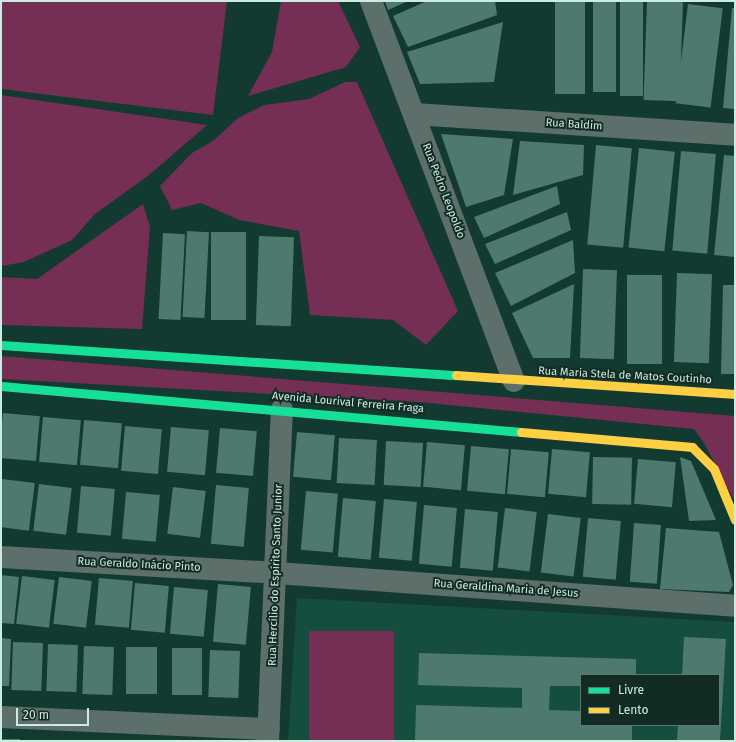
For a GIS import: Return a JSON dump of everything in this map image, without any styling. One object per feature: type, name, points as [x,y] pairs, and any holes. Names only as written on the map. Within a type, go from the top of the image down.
[{"type":"street","name":"Rua Pedro Leopoldo","points":[[371,1],[514,381]]},
{"type":"street","name":"Rua Baldim","points":[[414,114],[735,135]]},
{"type":"street","points":[[1,345],[514,381]]},
{"type":"street","name":"Rua Maria Stela de Matos Coutinho","points":[[514,381],[735,394]]},
{"type":"street","name":"Avenida Lourival Ferreira Fraga","points":[[1,386],[282,409],[692,447],[714,469],[735,520]]},
{"type":"street","name":"Rua Hercílio do Espírito Santo Junior","points":[[268,735],[277,573],[282,409]]},
{"type":"street","name":"Rua Geraldo Inácio Pinto","points":[[1,557],[277,573]]},
{"type":"street","name":"Rua Geraldina Maria de Jesus","points":[[277,573],[735,606]]},
{"type":"street","points":[[1,717],[268,735]]},
{"type":"shaded area","points":[[1,1],[227,1],[213,115],[1,89]]},
{"type":"shaded area","points":[[281,1],[338,1],[360,47],[346,67],[248,96],[272,52]]},
{"type":"shaded area","points":[[345,82],[357,82],[458,311],[426,345],[393,320],[310,315],[299,231],[239,220],[201,203],[172,210],[160,186],[192,153],[213,141],[238,118],[264,105],[309,99]]},
{"type":"shaded area","points":[[1,95],[207,125],[149,175],[95,214],[72,240],[24,262],[1,266]]},
{"type":"shaded area","points":[[143,204],[150,227],[142,329],[1,325],[1,277],[37,279]]},
{"type":"shaded area","points":[[1,356],[735,416],[735,502],[704,443],[694,429],[419,402],[1,379]]},
{"type":"shaded area","points":[[297,598],[735,622],[735,741],[288,741]]},
{"type":"shaded area","points":[[309,631],[394,631],[394,741],[309,741]]},
{"type":"building","points":[[385,1],[408,1],[388,10]]},
{"type":"building","points":[[427,1],[495,1],[497,15],[408,47],[393,16]]},
{"type":"building","points":[[555,1],[585,1],[585,94],[555,94]]},
{"type":"building","points":[[593,1],[616,1],[616,92],[593,92]]},
{"type":"building","points":[[620,1],[643,1],[643,96],[620,96]]},
{"type":"building","points":[[647,1],[683,2],[680,101],[644,100]]},
{"type":"building","points":[[688,4],[723,8],[711,108],[676,103]]},
{"type":"building","points":[[732,8],[735,8],[735,109],[723,108]]},
{"type":"building","points":[[503,22],[494,82],[420,84],[407,52]]},
{"type":"building","points":[[441,134],[513,139],[504,195],[466,207]]},
{"type":"building","points":[[520,141],[584,145],[583,175],[513,195]]},
{"type":"building","points":[[596,145],[632,148],[623,248],[587,245]]},
{"type":"building","points":[[639,148],[675,152],[664,251],[629,247]]},
{"type":"building","points":[[681,151],[716,154],[707,254],[672,251]]},
{"type":"building","points":[[724,155],[735,156],[735,257],[714,255]]},
{"type":"building","points":[[557,186],[560,204],[484,238],[474,217]]},
{"type":"building","points":[[567,212],[571,230],[495,264],[485,244]]},
{"type":"building","points":[[187,231],[209,232],[204,318],[182,317]]},
{"type":"building","points":[[211,232],[246,232],[246,320],[211,320]]},
{"type":"building","points":[[163,233],[185,234],[180,320],[158,319]]},
{"type":"building","points":[[259,236],[294,237],[291,326],[256,325]]},
{"type":"building","points":[[573,240],[575,273],[511,306],[495,273]]},
{"type":"building","points":[[583,269],[617,270],[614,359],[580,358]]},
{"type":"building","points":[[677,273],[712,274],[709,363],[674,362]]},
{"type":"building","points":[[627,275],[662,275],[662,364],[627,364]]},
{"type":"building","points":[[574,284],[570,358],[533,358],[512,313]]},
{"type":"building","points":[[723,285],[735,285],[735,374],[721,374]]},
{"type":"building","points":[[3,413],[40,416],[36,461],[1,458]]},
{"type":"building","points":[[43,417],[81,420],[77,465],[39,462]]},
{"type":"building","points":[[84,420],[122,423],[118,468],[80,465]]},
{"type":"building","points":[[125,426],[162,429],[158,474],[121,471]]},
{"type":"building","points":[[171,427],[209,430],[205,475],[167,472]]},
{"type":"building","points":[[220,428],[257,431],[253,476],[216,473]]},
{"type":"building","points":[[297,432],[335,435],[331,480],[293,477]]},
{"type":"building","points":[[339,438],[377,440],[375,485],[337,483]]},
{"type":"building","points":[[386,441],[423,443],[421,487],[384,485]]},
{"type":"building","points":[[427,442],[465,445],[461,490],[423,487]]},
{"type":"building","points":[[471,446],[509,449],[505,494],[467,491]]},
{"type":"building","points":[[511,449],[549,452],[545,497],[507,494]]},
{"type":"building","points":[[552,449],[590,452],[586,497],[548,494]]},
{"type":"building","points":[[593,457],[632,458],[631,505],[592,504]]},
{"type":"building","points":[[680,457],[691,461],[716,520],[689,521]]},
{"type":"building","points":[[638,459],[676,462],[672,507],[634,504]]},
{"type":"building","points":[[2,479],[35,483],[29,531],[1,527]]},
{"type":"building","points":[[39,484],[72,488],[66,535],[33,531]]},
{"type":"building","points":[[216,485],[249,488],[244,547],[211,544]]},
{"type":"building","points":[[81,486],[115,489],[111,536],[77,533]]},
{"type":"building","points":[[173,487],[206,491],[200,538],[167,534]]},
{"type":"building","points":[[306,491],[338,494],[333,553],[301,550]]},
{"type":"building","points":[[126,492],[160,495],[156,542],[122,539]]},
{"type":"building","points":[[343,498],[376,501],[371,560],[338,557]]},
{"type":"building","points":[[384,499],[417,502],[412,561],[379,558]]},
{"type":"building","points":[[424,505],[457,508],[452,567],[419,564]]},
{"type":"building","points":[[505,508],[537,512],[529,571],[498,568]]},
{"type":"building","points":[[465,509],[498,512],[493,571],[460,568]]},
{"type":"building","points":[[548,514],[581,518],[574,577],[541,573]]},
{"type":"building","points":[[588,518],[621,521],[616,580],[583,577]]},
{"type":"building","points":[[634,523],[661,525],[657,584],[630,582]]},
{"type":"building","points":[[666,528],[719,532],[733,585],[729,592],[660,589]]},
{"type":"building","points":[[1,575],[19,577],[14,624],[1,623]]},
{"type":"building","points":[[22,576],[55,580],[49,628],[16,624]]},
{"type":"building","points":[[59,577],[92,581],[86,628],[53,624]]},
{"type":"building","points":[[99,578],[133,581],[129,628],[95,625]]},
{"type":"building","points":[[135,583],[169,586],[165,633],[131,630]]},
{"type":"building","points":[[218,584],[251,587],[246,645],[213,642]]},
{"type":"building","points":[[174,587],[208,590],[204,637],[170,634]]},
{"type":"building","points":[[684,637],[726,639],[720,741],[677,741],[678,726],[720,726],[720,674],[682,674]]},
{"type":"building","points":[[1,638],[11,639],[9,686],[1,686]]},
{"type":"building","points":[[13,642],[43,643],[41,691],[11,690]]},
{"type":"building","points":[[48,644],[78,645],[76,692],[46,691]]},
{"type":"building","points":[[84,646],[114,647],[112,695],[82,694]]},
{"type":"building","points":[[126,647],[157,647],[157,694],[126,694]]},
{"type":"building","points":[[172,648],[202,648],[202,695],[172,695]]},
{"type":"building","points":[[210,650],[240,651],[238,698],[208,697]]},
{"type":"building","points":[[419,653],[636,659],[636,674],[580,674],[580,686],[550,686],[549,710],[580,711],[580,726],[632,726],[632,741],[415,741],[416,705],[522,708],[522,688],[418,685]]},
{"type":"building","points":[[1,739],[20,739],[20,741],[1,741]]},
{"type":"traffic: fast","points":[[1,345],[456,375]]},
{"type":"traffic: fast","points":[[1,386],[521,432]]},
{"type":"traffic: slow","points":[[456,375],[735,394]]},
{"type":"traffic: slow","points":[[521,432],[692,447],[714,469],[735,520]]}]
